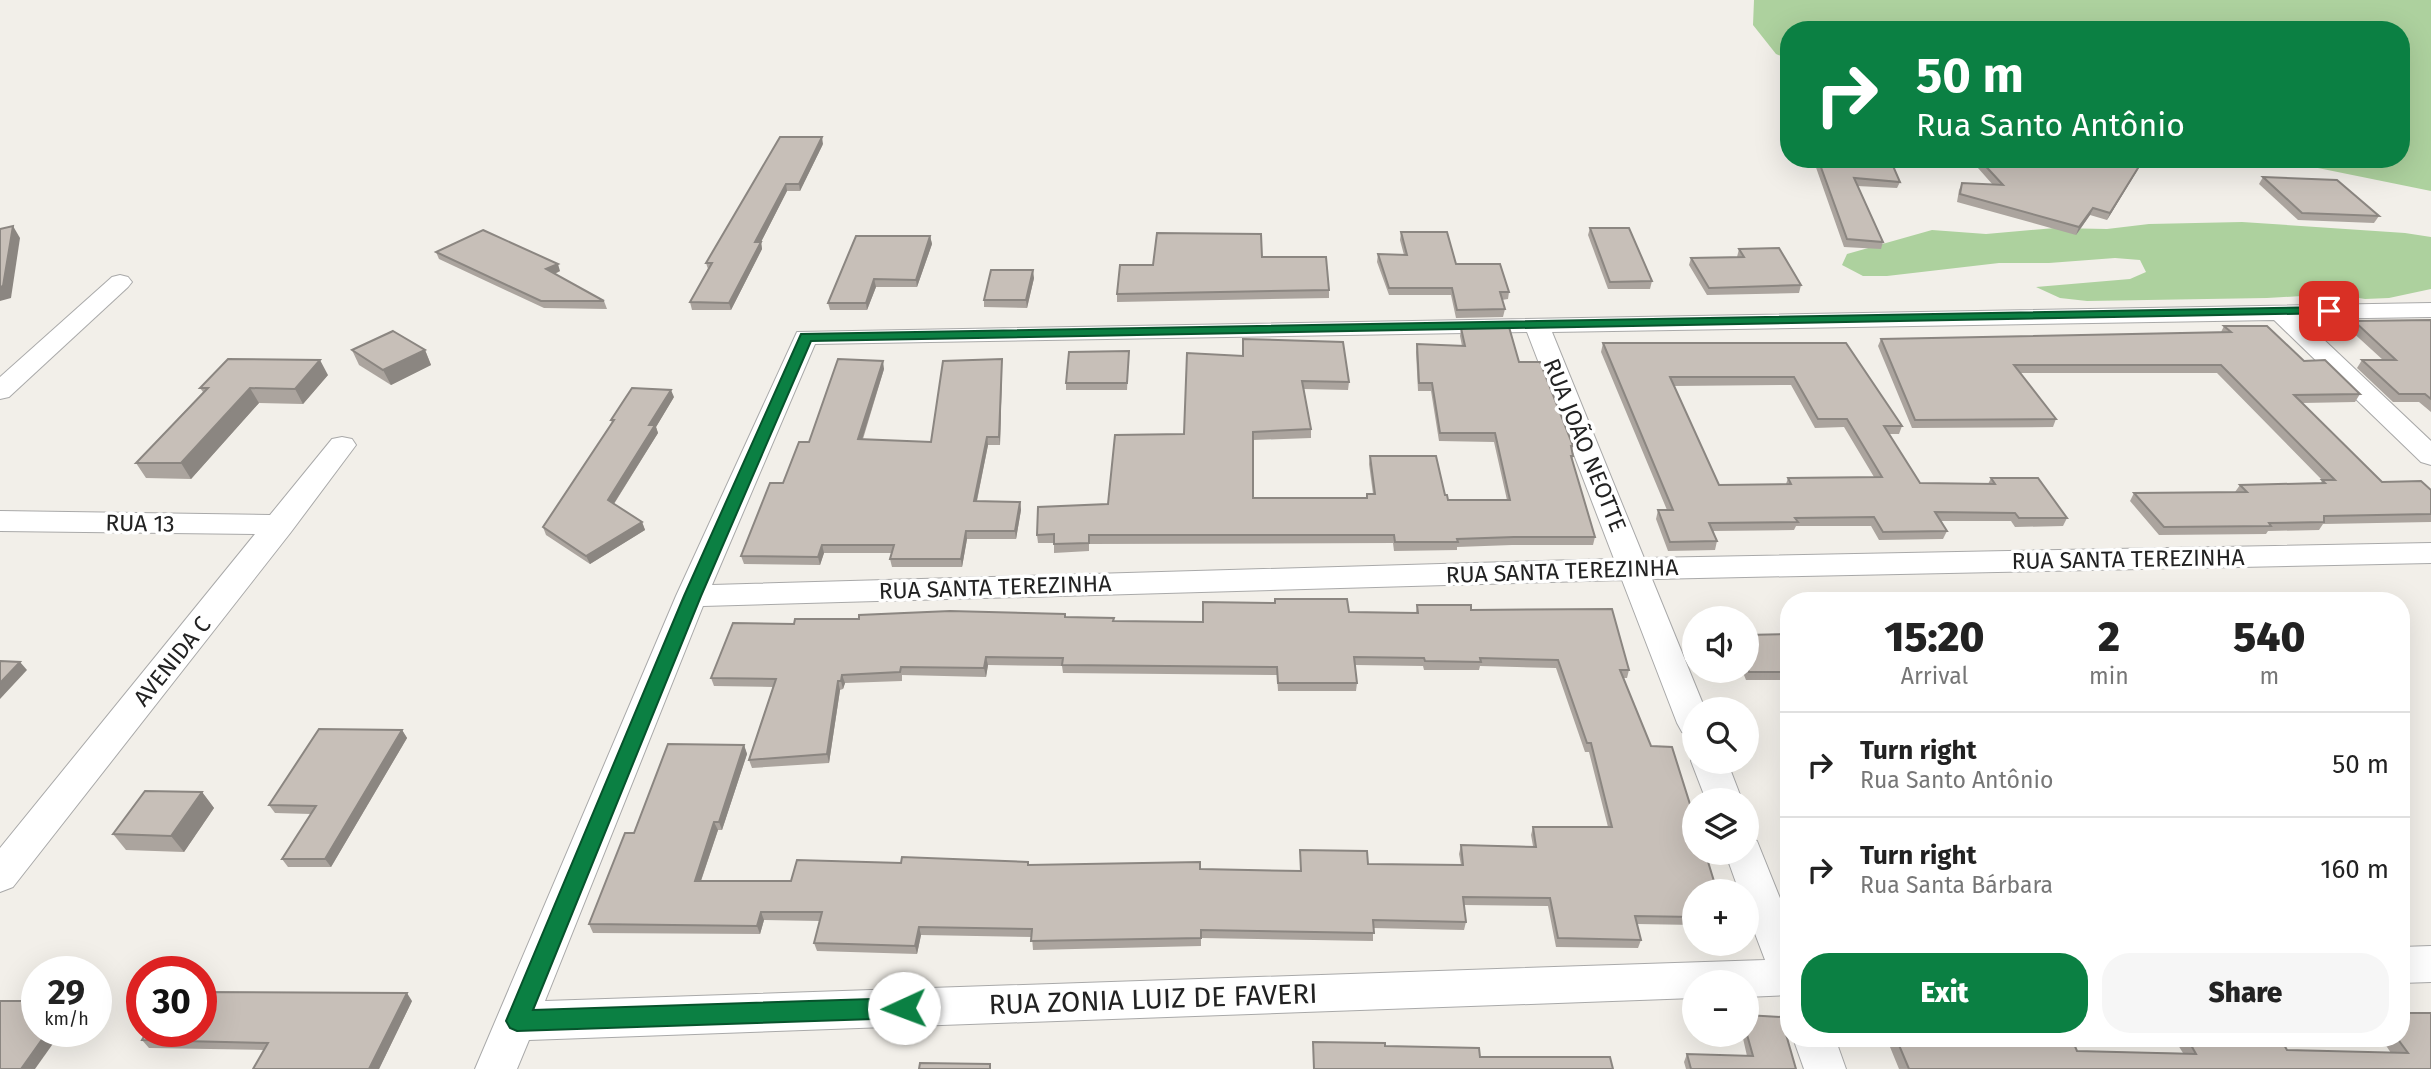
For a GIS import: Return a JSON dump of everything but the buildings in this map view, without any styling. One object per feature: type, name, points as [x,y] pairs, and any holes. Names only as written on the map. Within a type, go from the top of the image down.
[{"type":"street","points":[[0,391],[120,282]]},
{"type":"street","points":[[496,1069],[692,596],[806,337],[2431,310]]},
{"type":"street","points":[[2279,311],[2431,456]]},
{"type":"street","name":"RUA JOÃO NEOTTE","points":[[1536,324],[1684,697]]},
{"type":"street","name":"AVENIDA C","points":[[0,876],[342,445]]},
{"type":"street","name":"RUA 13","points":[[0,521],[281,525]]},
{"type":"street","name":"RUA SANTA TEREZINHA","points":[[692,596],[1634,569],[2431,553]]},
{"type":"street","points":[[1749,865],[1780,947]]},
{"type":"street","points":[[2410,965],[2431,964]]},
{"type":"street","name":"RUA ZONIA LUIZ DE FAVERI","points":[[517,1021],[1780,977]]},
{"type":"street","points":[[1817,1047],[1825,1069]]},
{"type":"green space","points":[[1754,0],[2431,0],[2431,191],[2318,168],[2410,168],[2410,21],[1780,21],[1780,56],[1753,25]]},
{"type":"green space","points":[[2242,222],[2431,237],[2431,289],[2389,298],[2365,299],[2335,294],[2087,301],[2060,298],[2036,287],[2130,279],[2146,272],[2140,260],[2115,258],[2049,263],[1999,263],[1887,276],[1863,276],[1842,265],[1847,254],[1932,230],[1986,234],[2055,228],[2107,229],[2149,224]]},
{"type":"route","points":[[904,1008],[517,1021],[692,596],[806,337],[2329,311]]}]
